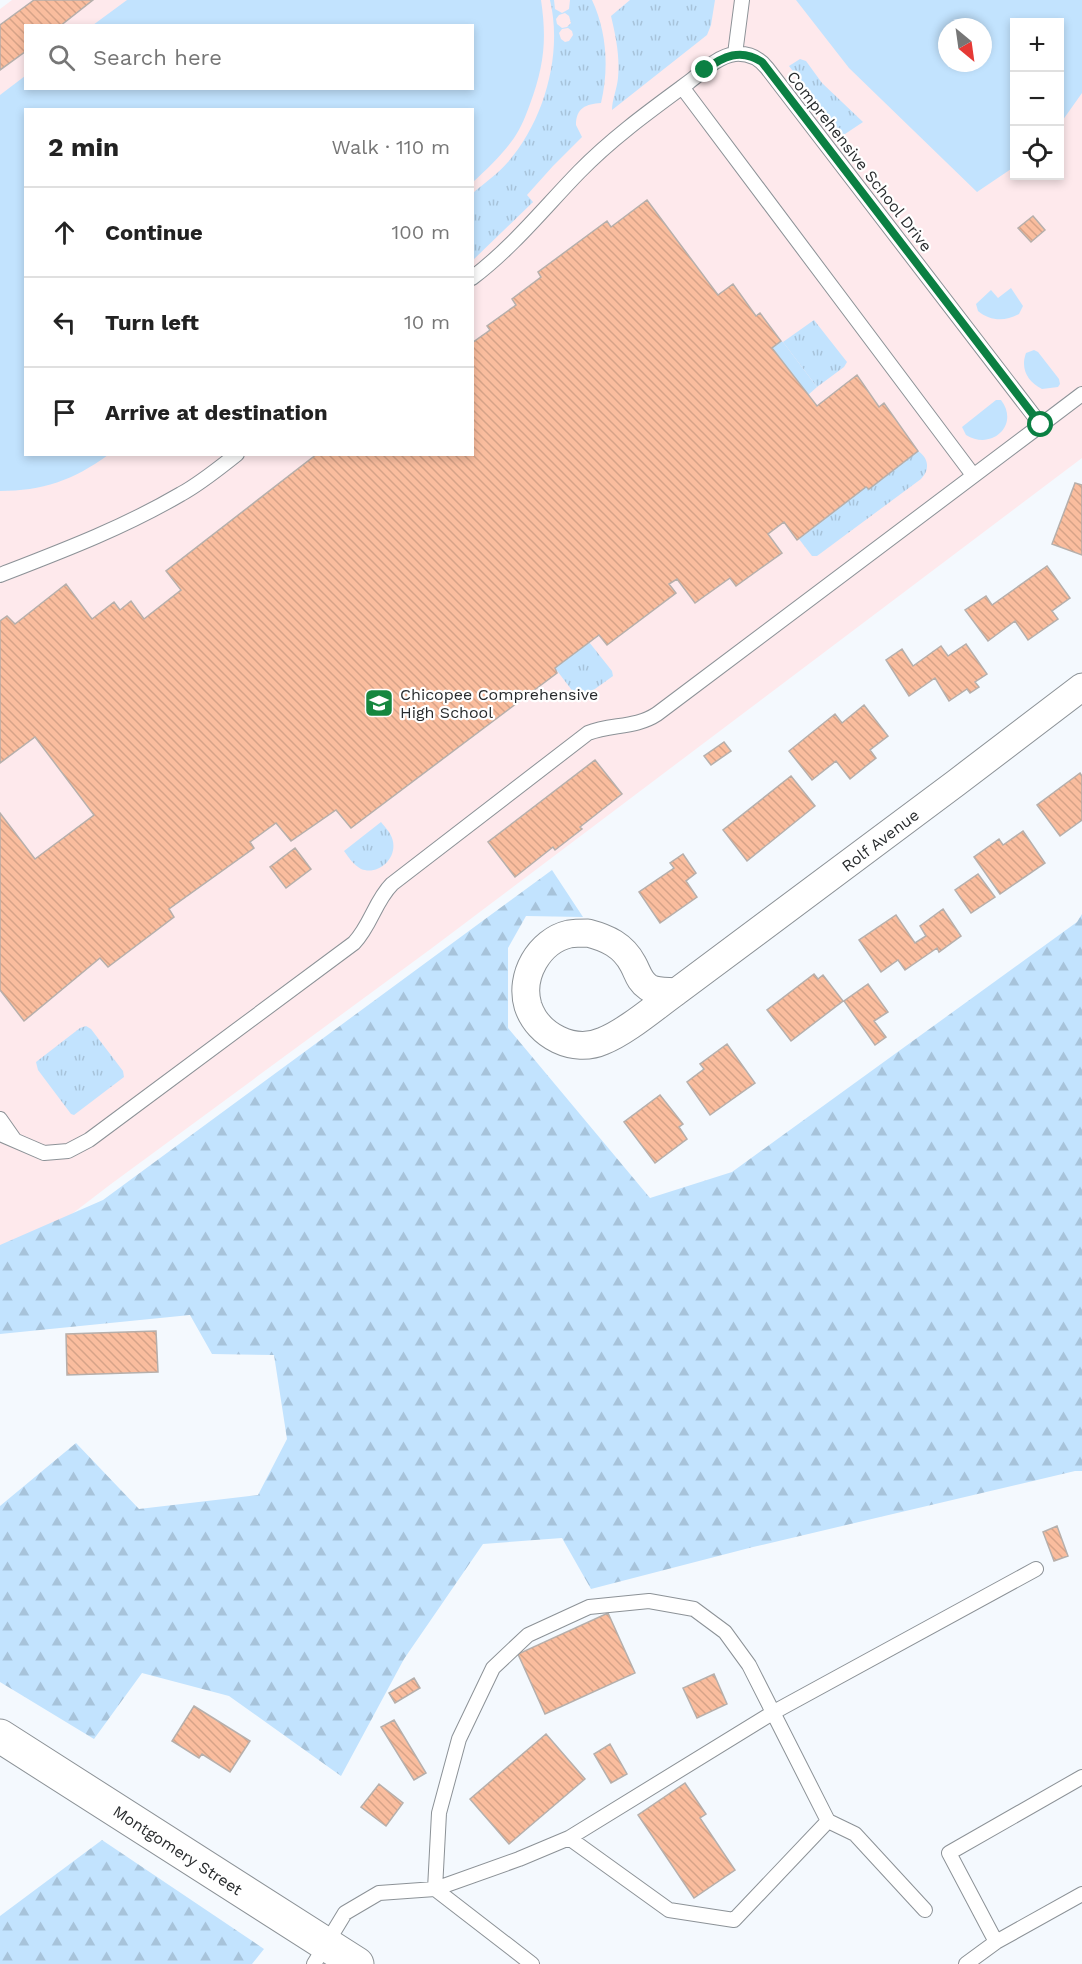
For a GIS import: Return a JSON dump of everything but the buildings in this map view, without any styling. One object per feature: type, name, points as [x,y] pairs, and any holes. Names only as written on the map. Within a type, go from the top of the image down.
[{"type":"main road","name":"Montgomery Street","points":[[0,1736],[320,1954],[357,1964]]},
{"type":"street","name":"Rolf Avenue","points":[[676,992],[650,989],[638,978],[633,963],[622,948],[606,938],[588,933],[569,934],[552,942],[538,954],[529,970],[526,988],[528,1006],[537,1023],[550,1035],[567,1044],[585,1046],[603,1042],[676,992],[984,763],[1082,687]]},
{"type":"lane","points":[[474,276],[515,241],[597,155],[715,62],[735,54],[742,0]]},
{"type":"lane","name":"Comprehensive School Drive","points":[[735,54],[753,56],[767,68],[1041,425]]},
{"type":"lane","points":[[682,87],[973,475]]},
{"type":"lane","points":[[0,1134],[34,1149],[55,1153],[68,1151],[84,1144],[354,943],[363,934],[383,893],[392,884],[579,740],[597,729],[640,723],[657,714],[1082,394]]},
{"type":"lane","points":[[0,575],[134,520],[182,494],[234,456]]},
{"type":"lane","points":[[0,1119],[14,1139]]},
{"type":"lane","points":[[320,1954],[345,1913],[379,1893],[435,1889],[519,1859],[568,1838],[774,1712],[1036,1569]]},
{"type":"lane","points":[[435,1889],[439,1813],[459,1739],[493,1668],[528,1635],[589,1607],[649,1601],[694,1609],[725,1632],[748,1665],[774,1712],[828,1821],[855,1834],[925,1910]]},
{"type":"lane","points":[[996,1942],[949,1853],[1082,1777]]},
{"type":"lane","points":[[568,1838],[669,1910],[734,1920],[828,1821]]},
{"type":"lane","points":[[435,1889],[532,1964]]},
{"type":"lane","points":[[966,1964],[996,1942],[1082,1894]]},
{"type":"shaded area","name":"Chicopee Comprehensive High School","points":[[12,0],[1082,0],[1082,458],[432,948],[111,1184],[0,1269],[0,9]]},
{"type":"green space","points":[[127,0],[541,0],[544,40],[535,90],[519,130],[500,156],[474,181],[474,108],[24,108],[24,456],[107,456],[83,471],[57,482],[30,489],[0,491],[0,95],[24,77],[24,90],[474,90],[474,24],[94,24]]},
{"type":"green space","points":[[550,0],[554,0],[555,9],[562,13],[569,9],[570,0],[592,0],[604,38],[606,64],[601,103],[591,104],[580,111],[576,125],[582,137],[527,195],[533,202],[474,259],[474,192],[508,162],[532,127],[547,86],[554,42]],"holes":[[[565,13],[569,16],[571,23],[567,27],[562,28],[557,24],[556,19],[559,15]],[[568,28],[573,35],[569,41],[565,42],[561,39],[559,33],[562,29]]]},
{"type":"green space","points":[[630,0],[715,0],[707,35],[612,110],[618,62],[611,16]]},
{"type":"green space","points":[[796,0],[1082,0],[1082,93],[1064,118],[1064,18],[1010,18],[1010,170],[977,192],[849,68]]},
{"type":"green space","points":[[800,59],[806,61],[822,83],[863,122],[845,134],[841,134],[789,66]]},
{"type":"green space","points":[[1011,288],[1023,306],[1019,314],[998,319],[987,317],[978,311],[976,304],[991,290],[998,298]]},
{"type":"green space","points":[[814,320],[847,362],[844,367],[817,387],[783,342]]},
{"type":"green space","points":[[781,341],[817,387],[808,395],[772,348]]},
{"type":"green space","points":[[1034,350],[1059,379],[1058,387],[1042,389],[1029,379],[1024,359],[1026,353]]},
{"type":"green space","points":[[996,400],[1001,400],[1006,409],[1005,426],[1000,433],[994,438],[985,440],[966,435],[962,427]]},
{"type":"green space","points":[[918,451],[927,464],[926,472],[921,479],[817,556],[812,556],[799,539],[866,487],[869,489]]},
{"type":"green space","points":[[589,642],[612,671],[613,676],[581,699],[555,668]]},
{"type":"green space","points":[[381,822],[392,838],[393,852],[381,867],[374,870],[361,869],[344,851]]},
{"type":"green space","points":[[552,870],[583,917],[526,916],[508,948],[508,1028],[650,1198],[732,1172],[1077,922],[1082,914],[1082,1471],[753,1547],[591,1589],[562,1538],[483,1544],[404,1659],[341,1776],[229,1696],[142,1673],[94,1739],[0,1682],[0,1506],[76,1443],[139,1509],[258,1495],[287,1439],[274,1355],[212,1354],[190,1315],[0,1334],[0,1245],[103,1200]]},
{"type":"green space","points":[[86,1026],[91,1029],[123,1071],[124,1077],[74,1115],[38,1070],[36,1062],[80,1028]]},
{"type":"green space","points":[[102,1840],[264,1949],[252,1964],[0,1964],[0,1916]]},
{"type":"place","name":"Chicopee Comprehensive High School","points":[[379,703]]},
{"type":"route","points":[[705,70],[715,62],[735,54],[753,56],[762,62],[1041,425]]}]
